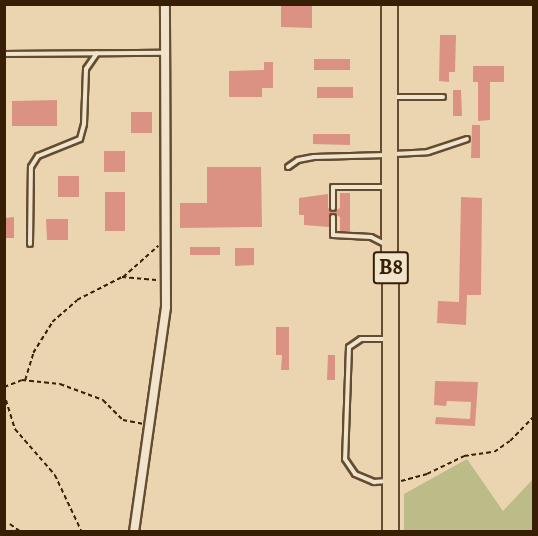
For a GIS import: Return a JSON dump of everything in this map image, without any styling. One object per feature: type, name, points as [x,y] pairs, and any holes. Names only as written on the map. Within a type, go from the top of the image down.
[{"type":"highway","name":"B8","points":[[389,4],[390,531]]},
{"type":"street","points":[[134,531],[166,307],[165,4]]},
{"type":"lane","points":[[4,54],[165,52]]},
{"type":"lane","points":[[30,244],[31,167],[38,156],[73,145],[80,139],[84,124],[86,69],[98,53]]},
{"type":"lane","points":[[390,97],[443,97]]},
{"type":"lane","points":[[288,167],[298,160],[314,157],[428,152],[467,139]]},
{"type":"lane","points":[[333,208],[333,187],[390,187]]},
{"type":"lane","points":[[333,217],[333,235],[372,237],[391,248]]},
{"type":"lane","points":[[390,481],[374,482],[355,474],[345,459],[349,347],[361,339],[391,339]]},
{"type":"path","points":[[25,380],[33,353],[52,322],[77,300],[122,277],[166,240]]},
{"type":"path","points":[[122,277],[166,281]]},
{"type":"path","points":[[4,387],[25,380],[87,392],[103,400],[123,420],[149,424]]},
{"type":"path","points":[[4,393],[15,429],[55,476],[82,531]]},
{"type":"path","points":[[390,481],[427,474],[464,456],[494,452],[510,441],[534,416]]},
{"type":"path","points":[[10,524],[21,531]]},
{"type":"green space","points":[[467,459],[503,511],[533,479],[533,531],[404,531],[404,494]]},
{"type":"building","points":[[281,4],[312,5],[312,28],[281,27]]},
{"type":"building","points":[[440,35],[456,35],[455,72],[449,72],[449,82],[439,81]]},
{"type":"building","points":[[314,59],[350,59],[350,70],[314,70]]},
{"type":"building","points":[[264,62],[273,62],[273,88],[262,88],[262,97],[229,97],[229,71],[264,70]]},
{"type":"building","points":[[473,66],[504,66],[504,82],[490,82],[490,120],[478,121],[478,82],[473,82]]},
{"type":"building","points":[[317,87],[353,87],[353,98],[317,98]]},
{"type":"building","points":[[453,90],[461,90],[462,116],[453,116]]},
{"type":"building","points":[[57,100],[57,126],[12,126],[12,101]]},
{"type":"building","points":[[131,112],[152,112],[152,133],[131,133]]},
{"type":"building","points":[[472,125],[480,125],[480,158],[471,158]]},
{"type":"building","points":[[313,134],[350,134],[350,145],[313,144]]},
{"type":"building","points":[[104,151],[125,151],[125,172],[104,172]]},
{"type":"building","points":[[207,167],[261,167],[262,227],[180,228],[180,203],[207,203]]},
{"type":"building","points":[[58,176],[79,176],[79,197],[58,197]]},
{"type":"building","points":[[105,192],[125,192],[125,231],[105,231]]},
{"type":"building","points":[[340,193],[350,193],[350,231],[340,231],[340,217],[334,213],[329,215],[329,227],[304,225],[304,215],[299,215],[299,198],[328,194],[328,208],[334,212],[340,208]]},
{"type":"building","points":[[461,197],[482,198],[481,295],[467,295],[466,325],[437,323],[438,301],[459,302]]},
{"type":"building","points":[[14,217],[14,238],[4,238],[4,218]]},
{"type":"building","points":[[46,219],[68,219],[68,240],[47,240]]},
{"type":"building","points":[[190,247],[220,247],[220,255],[190,255]]},
{"type":"building","points":[[235,248],[254,248],[254,265],[235,266]]},
{"type":"building","points":[[276,327],[289,327],[289,370],[281,370],[282,355],[276,355]]},
{"type":"building","points":[[328,355],[335,355],[335,380],[327,380]]},
{"type":"building","points":[[435,381],[478,382],[475,426],[435,424],[436,417],[470,419],[471,402],[447,401],[446,406],[434,405]]}]
